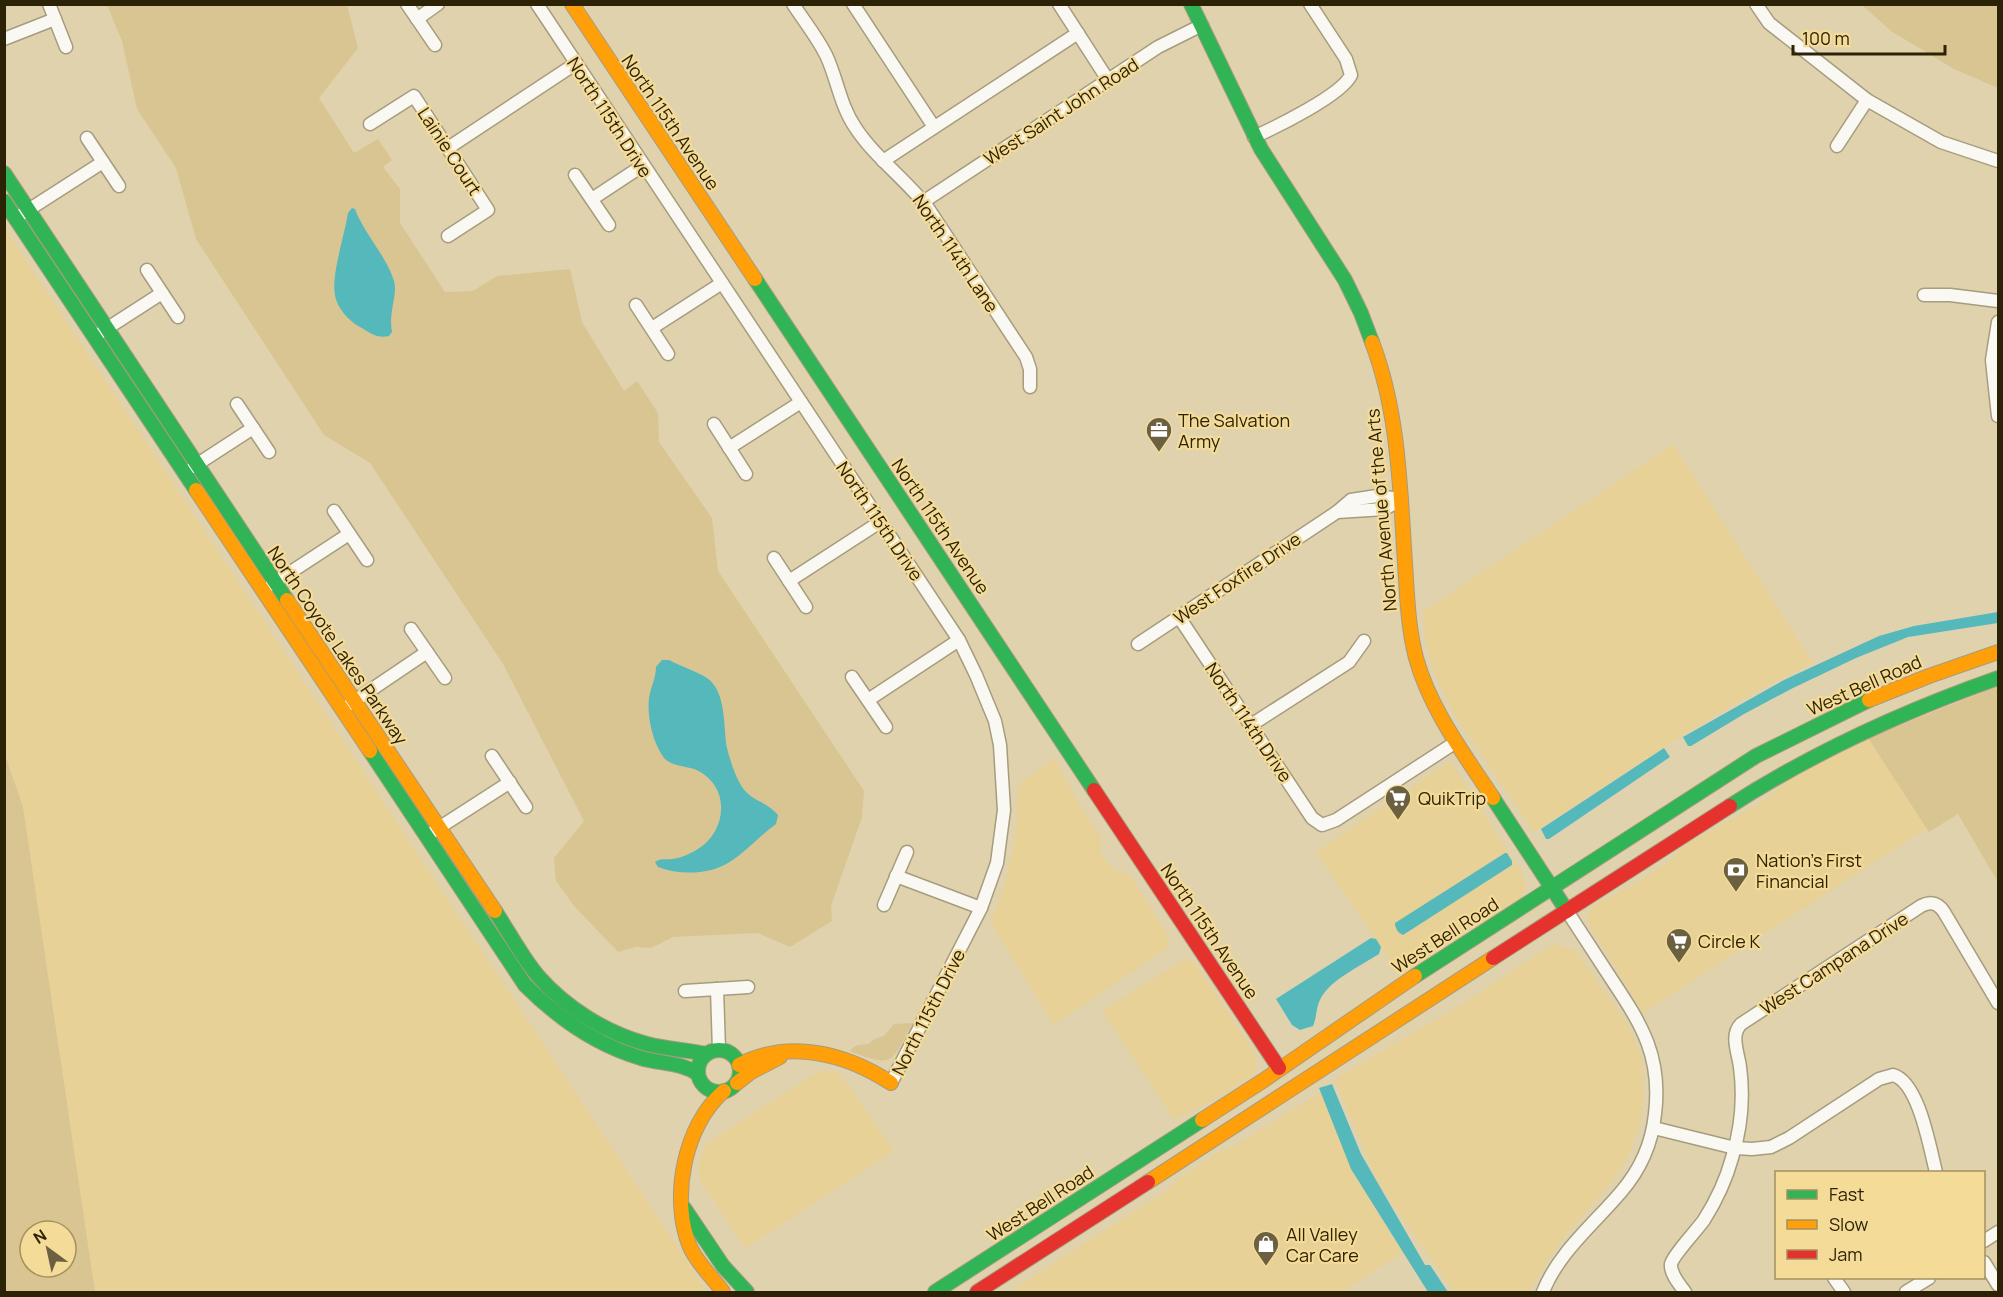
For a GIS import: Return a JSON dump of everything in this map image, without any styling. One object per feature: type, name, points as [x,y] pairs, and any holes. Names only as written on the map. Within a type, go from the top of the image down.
[{"type":"street","points":[[49,4],[66,47]]},
{"type":"street","points":[[407,4],[435,45]]},
{"type":"street","points":[[417,19],[438,4]]},
{"type":"street","name":"North 115th Drive","points":[[537,4],[642,166],[959,640],[995,721],[1003,765],[1004,810],[997,863],[981,908],[891,1083]]},
{"type":"street","name":"North 115th Avenue","points":[[572,4],[1279,1068]]},
{"type":"street","name":"North 114th Lane","points":[[793,4],[826,55],[840,96],[862,138],[923,202],[1026,357],[1030,369],[1030,387]]},
{"type":"street","points":[[853,4],[934,127]]},
{"type":"street","points":[[1059,4],[1108,80]]},
{"type":"street","name":"North Avenue of the Arts","points":[[1191,4],[1254,137],[1335,263],[1361,314],[1383,374],[1397,445],[1409,623],[1416,657],[1426,688],[1456,742],[1567,911]]},
{"type":"street","points":[[1254,137],[1320,101],[1345,84],[1351,75],[1346,59],[1310,4]]},
{"type":"street","points":[[1756,4],[1769,23],[1867,100],[1941,142],[1998,161]]},
{"type":"street","points":[[4,39],[55,19]]},
{"type":"street","name":"West Saint John Road","points":[[923,202],[1158,47],[1202,25]]},
{"type":"street","points":[[883,161],[1078,33]]},
{"type":"street","points":[[448,148],[575,64]]},
{"type":"street","name":"Lainie Court","points":[[370,124],[414,96],[488,210],[448,236]]},
{"type":"street","points":[[1837,146],[1867,100]]},
{"type":"street","points":[[87,138],[119,186]]},
{"type":"street","points":[[16,218],[103,162]]},
{"type":"street","points":[[592,200],[642,166]]},
{"type":"street","name":"North Coyote Lakes Parkway","points":[[4,174],[526,962],[562,999],[599,1025],[647,1044],[713,1052]]},
{"type":"street","points":[[575,175],[609,225]]},
{"type":"street","name":"North Coyote Lakes Parkway","points":[[4,201],[514,971],[552,1011],[592,1038],[643,1059],[688,1066],[698,1074]]},
{"type":"street","points":[[147,270],[178,317]]},
{"type":"street","points":[[652,328],[722,283]]},
{"type":"street","points":[[94,337],[162,293]]},
{"type":"street","points":[[1924,295],[1950,295],[1998,301]]},
{"type":"street","points":[[636,305],[668,354]]},
{"type":"street","points":[[1998,322],[1992,360],[1998,416]]},
{"type":"street","points":[[729,448],[801,402]]},
{"type":"street","points":[[237,404],[269,452]]},
{"type":"street","points":[[714,424],[746,474]]},
{"type":"street","points":[[184,472],[253,428]]},
{"type":"street","name":"West Foxfire Drive","points":[[1138,644],[1337,512],[1351,500],[1377,496],[1401,499]]},
{"type":"street","points":[[334,511],[367,560]]},
{"type":"street","points":[[789,581],[880,522]]},
{"type":"street","points":[[262,591],[349,534]]},
{"type":"street","points":[[774,558],[806,607]]},
{"type":"street","name":"North 114th Drive","points":[[1179,617],[1312,818],[1322,825],[1336,820],[1456,742]]},
{"type":"street","points":[[411,629],[445,678]]},
{"type":"street","points":[[868,700],[959,640]]},
{"type":"street","points":[[1251,725],[1349,662],[1364,641]]},
{"type":"street","points":[[341,710],[427,652]]},
{"type":"street","name":"West Bell Road","points":[[935,1293],[1551,887],[1718,780],[1801,732],[1877,696],[1998,652]]},
{"type":"street","points":[[852,677],[886,726]]},
{"type":"street","points":[[977,1293],[1685,834],[1801,763],[1900,715],[1998,678]]},
{"type":"street","points":[[492,756],[526,807]]},
{"type":"street","points":[[425,837],[510,782]]},
{"type":"street","points":[[884,904],[907,852]]},
{"type":"street","points":[[896,876],[981,908]]},
{"type":"street","name":"West Campana Drive","points":[[1735,1148],[1742,1095],[1736,1029],[1921,906],[1935,903],[1944,912],[1998,1003]]},
{"type":"street","points":[[1543,1293],[1564,1257],[1637,1171],[1654,1128],[1658,1094],[1657,1077],[1646,1036],[1567,911]]},
{"type":"street","points":[[685,991],[748,987]]},
{"type":"street","points":[[713,1052],[717,989]]},
{"type":"street","points":[[724,1091],[707,1089],[698,1074],[699,1063],[713,1052],[732,1054],[740,1065],[740,1077],[737,1083]]},
{"type":"street","points":[[723,1293],[691,1249],[683,1225],[682,1189],[684,1166],[690,1143],[698,1124],[717,1097],[751,1072],[788,1052]]},
{"type":"street","points":[[740,1065],[764,1053],[813,1052],[868,1068],[891,1083]]},
{"type":"street","points":[[1165,1172],[1179,1149],[1275,1086],[1280,1075],[1279,1068]]},
{"type":"street","points":[[1654,1128],[1735,1148],[1762,1149],[1781,1143],[1879,1079],[1893,1075],[1903,1081],[1919,1108],[1935,1171]]},
{"type":"street","points":[[698,1124],[699,1108],[707,1089]]},
{"type":"street","points":[[1685,1293],[1671,1265],[1674,1257],[1697,1230],[1712,1206],[1729,1170],[1735,1148]]},
{"type":"street","points":[[1057,1240],[1057,1231],[1064,1221],[1121,1183],[1136,1162]]},
{"type":"street","points":[[683,1208],[723,1266],[747,1293]]},
{"type":"street","points":[[1985,1241],[1998,1232]]},
{"type":"street","points":[[957,1293],[1009,1258],[1012,1253],[1012,1243]]},
{"type":"street","points":[[1985,1265],[1998,1285]]},
{"type":"street","points":[[1835,1279],[1844,1293]]},
{"type":"street","points":[[1906,1293],[1927,1279]]},
{"type":"shaded area","points":[[107,5],[347,5],[358,48],[319,98],[354,153],[378,139],[392,160],[383,167],[400,189],[400,223],[445,292],[473,291],[497,276],[570,269],[582,322],[624,391],[637,381],[658,413],[659,442],[712,518],[718,571],[864,791],[862,817],[831,906],[832,921],[790,947],[758,933],[673,937],[651,948],[636,947],[618,952],[575,907],[556,881],[554,858],[584,821],[503,664],[370,463],[324,435],[196,239],[176,168],[137,109],[122,41]]},
{"type":"shaded area","points":[[1862,5],[1998,5],[1998,88],[1954,69],[1891,31]]},
{"type":"shaded area","points":[[4,227],[707,1292],[95,1292],[23,807],[5,752]]},
{"type":"shaded area","points":[[1673,444],[1813,663],[1757,691],[1690,730],[1534,832],[1456,716],[1439,683],[1430,659],[1424,630],[1423,609],[1429,608]]},
{"type":"shaded area","points":[[1998,686],[1998,882],[1958,814],[1929,832],[1868,738]]},
{"type":"shaded area","points":[[1868,737],[1927,828],[1643,1013],[1590,926],[1587,918],[1592,906],[1631,886],[1667,863],[1686,844],[1759,804],[1790,779]]},
{"type":"shaded area","points":[[4,752],[23,807],[95,1292],[5,1292]]},
{"type":"shaded area","points":[[1055,758],[1080,806],[1102,839],[1100,853],[1115,870],[1129,874],[1169,937],[1168,946],[1163,951],[1054,1025],[991,923],[1006,882],[1016,834],[1018,789],[1022,782]]},
{"type":"shaded area","points":[[1450,761],[1520,870],[1526,884],[1521,897],[1481,923],[1443,941],[1399,973],[1316,852]]},
{"type":"shaded area","points":[[1553,944],[1576,951],[1631,1030],[1642,1059],[1643,1102],[1639,1127],[1629,1154],[1615,1178],[1559,1243],[1530,1292],[1454,1292],[1378,1182],[1335,1079],[1462,1004]]},
{"type":"shaded area","points":[[1186,958],[1197,966],[1252,1049],[1257,1069],[1250,1077],[1212,1101],[1174,1119],[1102,1011]]},
{"type":"shaded area","points":[[913,1023],[900,1047],[890,1059],[875,1060],[849,1051],[857,1045],[869,1044],[874,1039],[884,1036],[894,1024]]},
{"type":"shaded area","points":[[819,1071],[835,1071],[843,1078],[894,1151],[745,1248],[700,1180],[699,1162],[706,1144]]},
{"type":"shaded area","points":[[1321,1092],[1351,1169],[1402,1253],[1342,1292],[1009,1292],[1168,1190],[1177,1180],[1219,1152],[1233,1147]]},
{"type":"water","points":[[352,208],[355,209],[386,262],[394,281],[392,332],[389,336],[374,335],[356,324],[344,314],[336,300],[334,287],[337,266],[348,213]]},
{"type":"water","points":[[1998,612],[1998,623],[1908,637],[1856,658],[1744,714],[1691,746],[1688,746],[1683,737],[1784,680],[1879,636],[1914,626]]},
{"type":"water","points":[[662,660],[669,660],[699,674],[713,684],[721,701],[727,748],[737,778],[746,792],[778,815],[776,824],[740,854],[720,867],[703,872],[666,870],[658,867],[655,862],[682,857],[698,849],[714,833],[721,812],[721,801],[711,781],[697,770],[670,762],[662,755],[655,742],[650,720],[649,698],[656,667]]},
{"type":"water","points":[[1664,748],[1670,757],[1546,839],[1541,829]]},
{"type":"water","points":[[1505,853],[1512,861],[1512,865],[1403,935],[1397,930],[1395,923]]},
{"type":"water","points":[[1371,938],[1376,939],[1381,947],[1379,954],[1339,979],[1325,991],[1319,1001],[1313,1026],[1300,1030],[1292,1025],[1276,999]]},
{"type":"water","points":[[1332,1084],[1361,1154],[1425,1265],[1430,1265],[1448,1292],[1428,1292],[1351,1169],[1319,1088]]},
{"type":"traffic: fast","points":[[1191,4],[1261,149],[1345,280],[1372,342]]},
{"type":"traffic: fast","points":[[4,173],[287,600]]},
{"type":"traffic: fast","points":[[4,201],[196,490]]},
{"type":"traffic: fast","points":[[755,279],[1094,790]]},
{"type":"traffic: fast","points":[[1730,806],[1794,768],[1860,734],[1928,704],[1998,678]]},
{"type":"traffic: fast","points":[[1415,976],[1756,756],[1869,700]]},
{"type":"traffic: fast","points":[[370,751],[525,985],[564,1019],[593,1038],[624,1052],[648,1060],[685,1067],[698,1074]]},
{"type":"traffic: fast","points":[[1493,798],[1567,911]]},
{"type":"traffic: fast","points":[[495,911],[538,976],[574,1009],[602,1026],[632,1039],[654,1046],[706,1054]]},
{"type":"traffic: fast","points":[[719,1050],[734,1056],[740,1071],[734,1086],[719,1092],[704,1086],[698,1071],[704,1056],[719,1050]]},
{"type":"traffic: fast","points":[[935,1292],[1202,1120]]},
{"type":"traffic: fast","points":[[684,1208],[723,1266],[747,1292]]},
{"type":"traffic: slow","points":[[572,4],[755,279]]},
{"type":"traffic: slow","points":[[1372,342],[1388,396],[1397,451],[1408,611],[1416,658],[1439,713],[1493,798]]},
{"type":"traffic: slow","points":[[196,490],[370,751]]},
{"type":"traffic: slow","points":[[287,600],[495,911]]},
{"type":"traffic: slow","points":[[1869,700],[1998,652]]},
{"type":"traffic: slow","points":[[1148,1182],[1493,958]]},
{"type":"traffic: slow","points":[[1202,1120],[1415,976]]},
{"type":"traffic: slow","points":[[739,1065],[758,1057],[777,1053],[797,1051],[816,1053],[855,1064],[891,1083]]},
{"type":"traffic: slow","points":[[737,1083],[751,1072],[780,1057]]},
{"type":"traffic: slow","points":[[723,1292],[690,1247],[684,1228],[681,1186],[684,1164],[699,1123],[710,1105],[724,1091]]},
{"type":"traffic: jam","points":[[1094,790],[1279,1068]]},
{"type":"traffic: jam","points":[[1493,958],[1730,806]]},
{"type":"traffic: jam","points":[[977,1292],[1148,1182]]},
{"type":"place","name":"The Salvation Army","points":[[1159,453]]},
{"type":"place","name":"QuikTrip","points":[[1398,821]]},
{"type":"place","name":"Nation's First Financial","points":[[1736,893]]},
{"type":"place","name":"Circle K","points":[[1679,964]]},
{"type":"place","name":"All Valley Car Care","points":[[1266,1267]]}]
